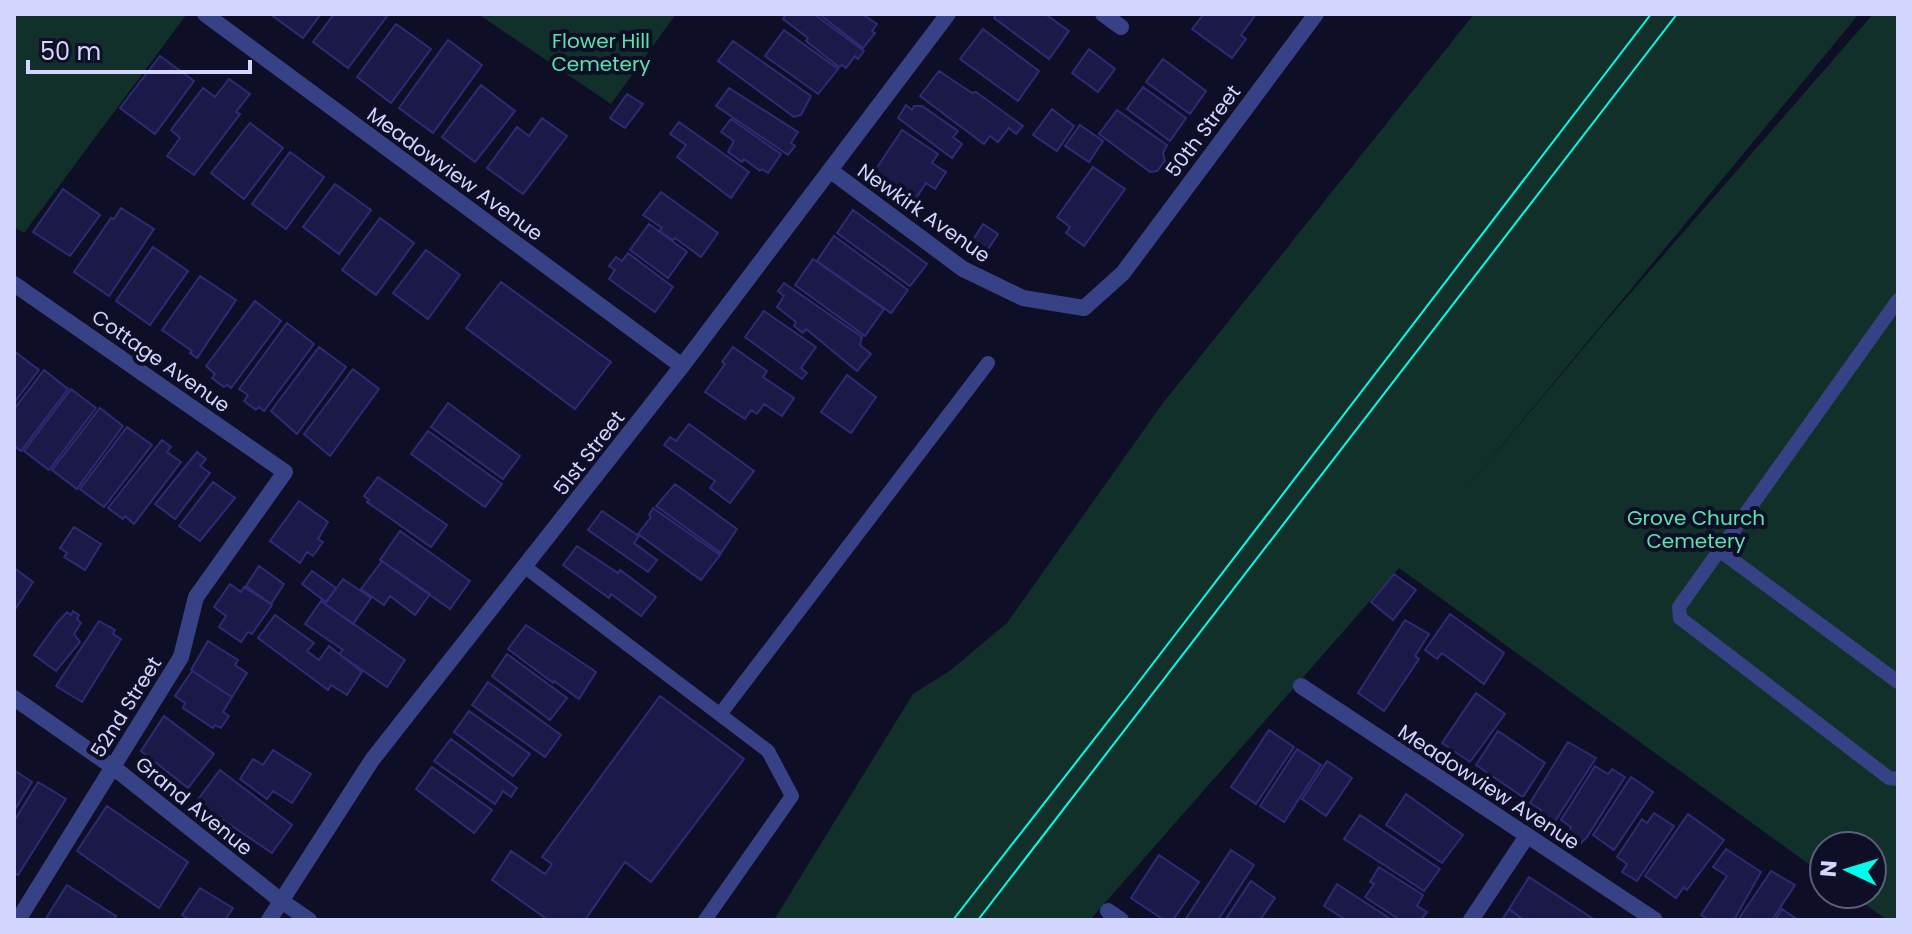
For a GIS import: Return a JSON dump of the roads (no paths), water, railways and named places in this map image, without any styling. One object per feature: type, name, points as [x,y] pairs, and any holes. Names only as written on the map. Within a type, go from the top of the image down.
[{"type":"street","name":"Meadowview Avenue","points":[[205,14],[682,366]]},
{"type":"street","name":"51st Street","points":[[269,920],[372,760],[682,366],[948,14]]},
{"type":"street","points":[[1103,14],[1121,27]]},
{"type":"street","name":"50th Street","points":[[1123,273],[1316,14]]},
{"type":"street","name":"Newkirk Avenue","points":[[831,171],[963,269],[1023,298],[1084,308],[1123,273]]},
{"type":"street","name":"Cottage Avenue","points":[[14,284],[285,472]]},
{"type":"street","name":"52nd Street","points":[[18,920],[181,657],[196,597],[285,472]]},
{"type":"street","name":"Meadowview Avenue","points":[[1301,686],[1655,920]]},
{"type":"street","name":"Grand Avenue","points":[[14,698],[113,767],[309,920]]},
{"type":"street","points":[[1471,920],[1527,836]]},
{"type":"lane","points":[[1898,300],[1679,607],[1680,618],[1889,778],[1898,779]]},
{"type":"lane","points":[[721,713],[988,363]]},
{"type":"lane","points":[[1719,550],[1898,682]]},
{"type":"lane","points":[[525,567],[768,751],[792,796],[705,920]]},
{"type":"tram line","points":[[953,920],[1651,14]]},
{"type":"tram line","points":[[978,920],[1677,14]]},
{"type":"park label","name":"Flower Hill Cemetery","points":[[601,52]]},
{"type":"park label","name":"Grove Church Cemetery","points":[[1696,530]]}]
